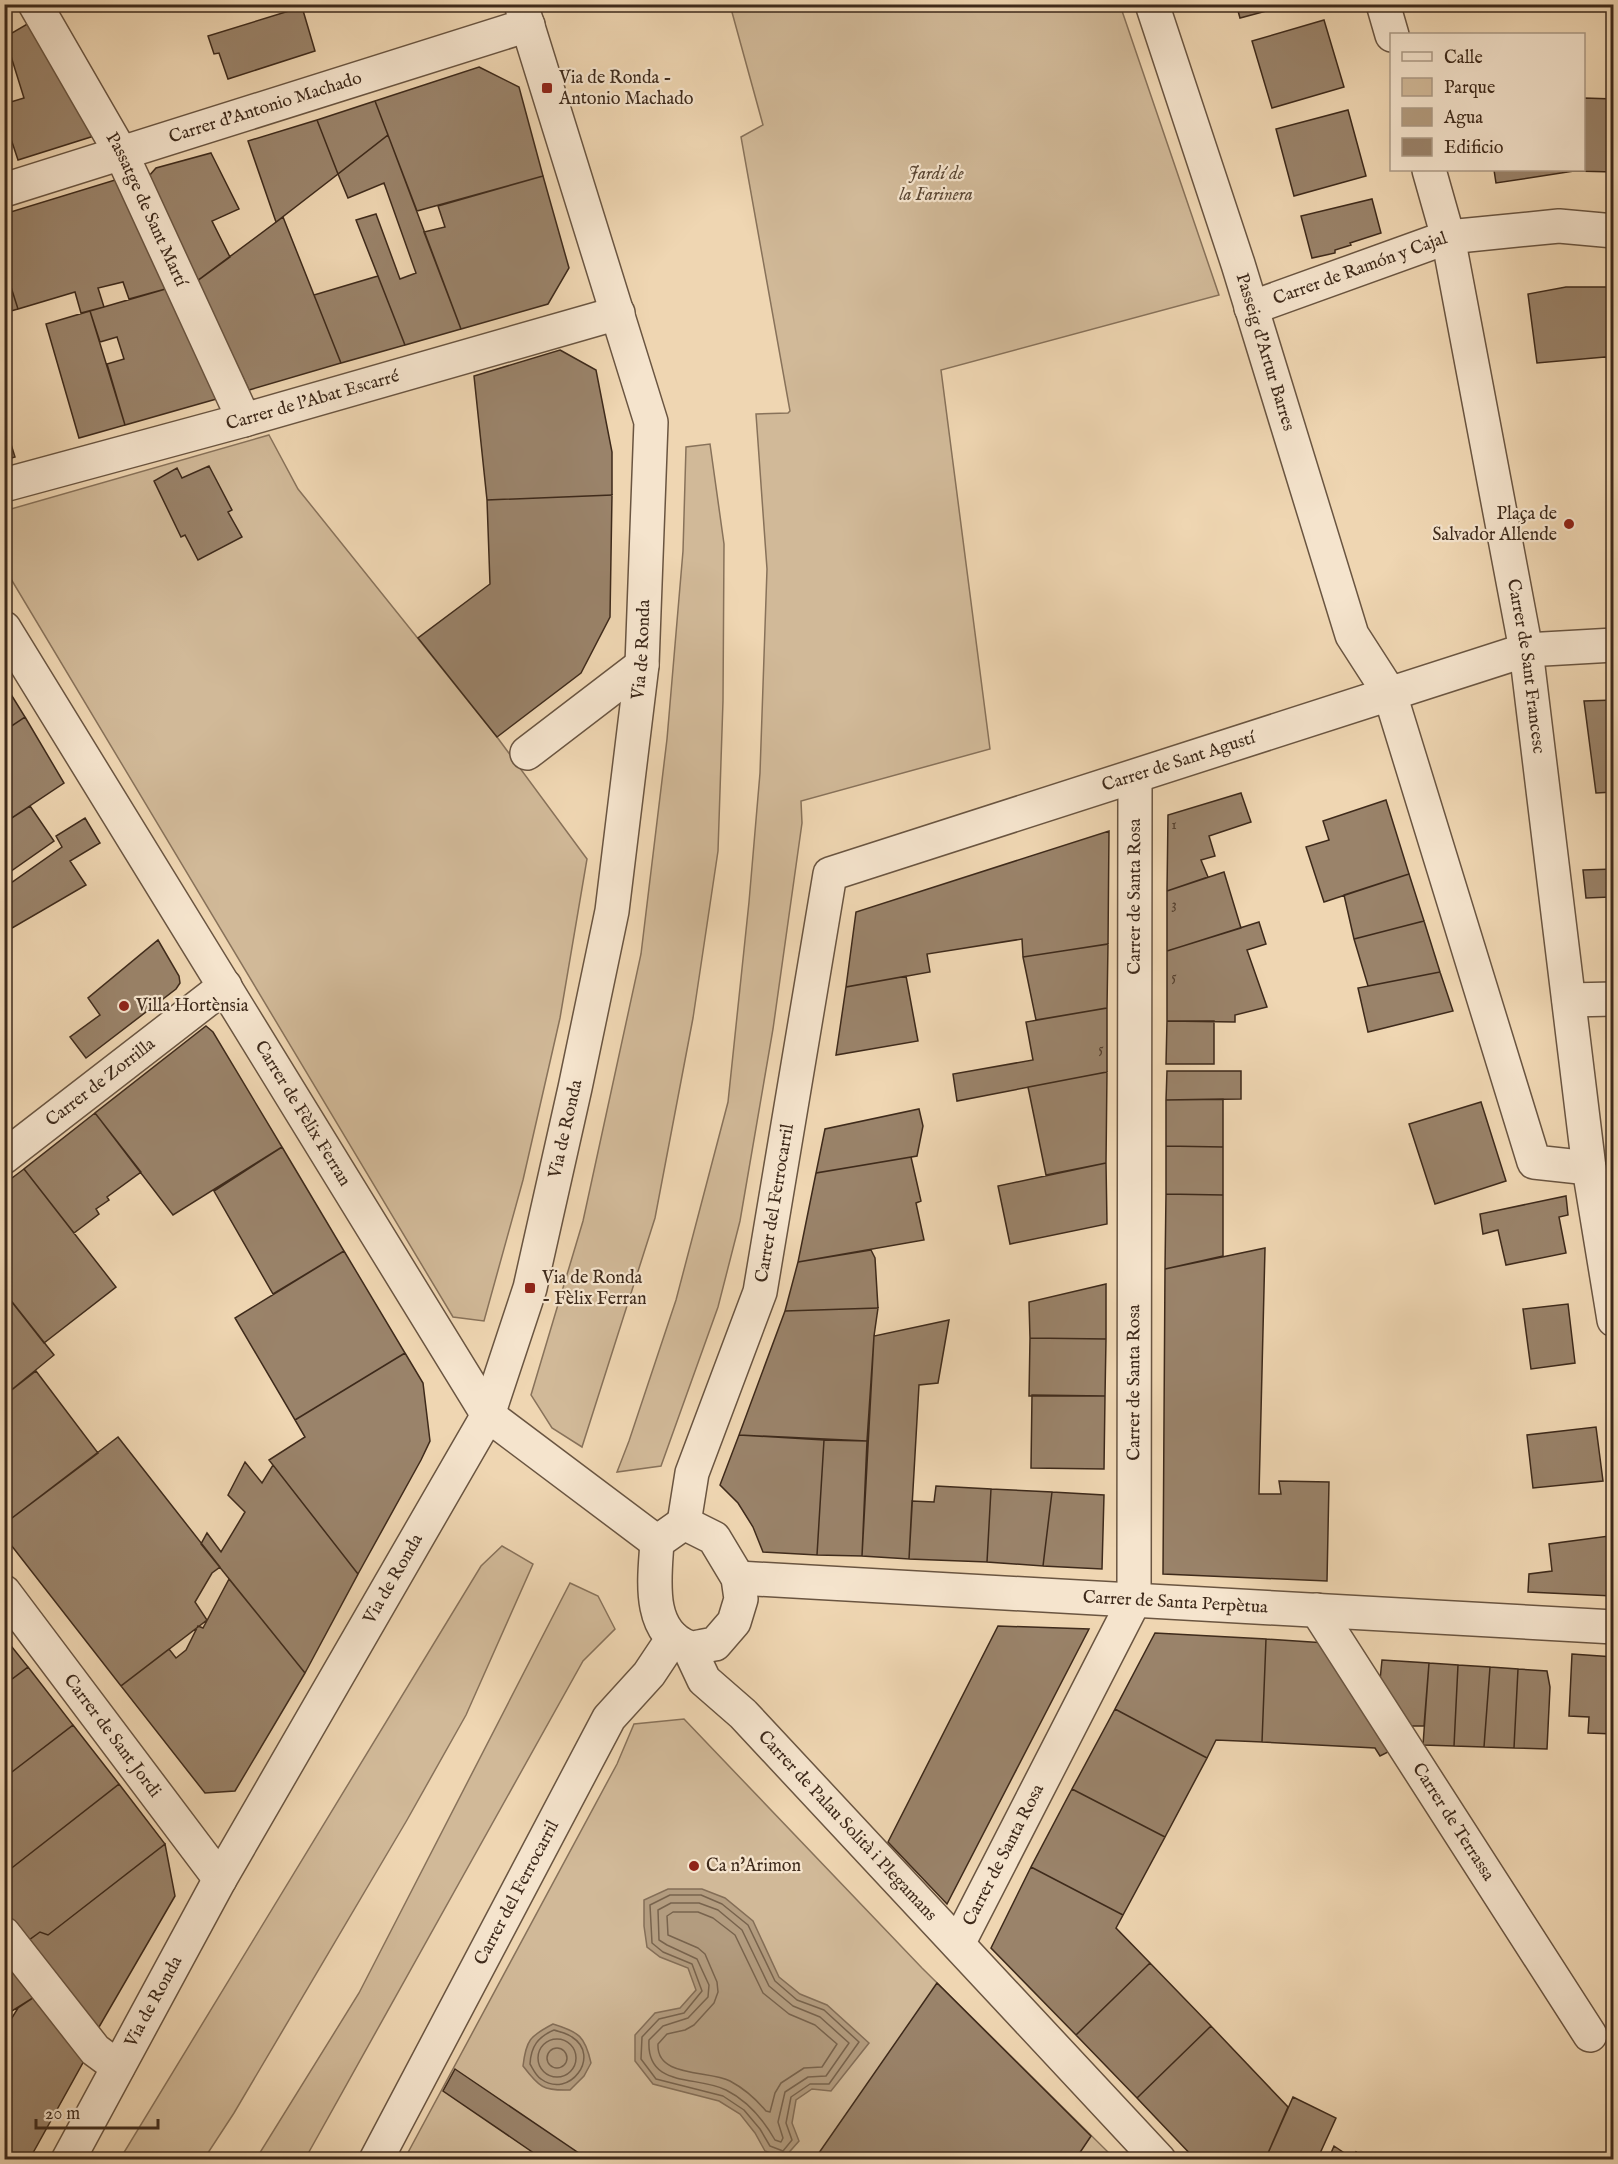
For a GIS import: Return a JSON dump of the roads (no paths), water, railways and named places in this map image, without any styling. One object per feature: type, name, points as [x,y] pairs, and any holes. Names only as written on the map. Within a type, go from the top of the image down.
[{"type":"street","name":"Passatge de Sant Martí","points":[[35,4],[121,153],[244,420]]},
{"type":"street","name":"Passeig d'Artur Barres","points":[[1152,4],[1251,308],[1352,635],[1390,694]]},
{"type":"street","points":[[1383,4],[1391,33]]},
{"type":"street","name":"Carrer d'Antonio Machado","points":[[4,190],[121,153],[524,15]]},
{"type":"street","name":"Via de Ronda","points":[[68,2160],[220,1879],[488,1415],[530,1288],[557,1173],[610,922],[642,665],[651,422],[524,15]]},
{"type":"street","name":"Carrer de Sant Francesc","points":[[1429,171],[1448,237],[1526,650],[1589,1168],[1614,1320]]},
{"type":"street","name":"Carrer de Ramón y Cajal","points":[[1251,308],[1448,237],[1559,226],[1614,231]]},
{"type":"street","name":"Carrer de l'Abat Escarré","points":[[4,485],[244,420],[618,313]]},
{"type":"street","name":"Carrer de Fèlix Ferran","points":[[4,628],[488,1415]]},
{"type":"street","name":"Carrer de Sant Agustí","points":[[830,874],[1526,650],[1614,645]]},
{"type":"street","points":[[527,753],[642,665]]},
{"type":"street","points":[[1390,694],[1534,1162],[1589,1168]]},
{"type":"street","name":"Carrer de Santa Rosa","points":[[958,1944],[1134,1600],[1135,777]]},
{"type":"street","name":"Carrer del Ferrocarril","points":[[684,1523],[692,1473],[760,1292],[830,874]]},
{"type":"street","name":"Carrer de Zorrilla","points":[[4,1157],[225,986]]},
{"type":"street","points":[[1569,1000],[1614,999]]},
{"type":"street","points":[[488,1415],[657,1542]]},
{"type":"street","points":[[684,1523],[714,1538],[738,1578],[741,1599],[734,1622],[715,1644],[681,1643],[664,1626],[657,1609],[654,1581],[657,1542],[684,1523]]},
{"type":"street","name":"Carrer de Santa Perpètua","points":[[738,1578],[1614,1627]]},
{"type":"street","name":"Carrer de Sant Jordi","points":[[4,1593],[220,1879]]},
{"type":"street","name":"Carrer de Terrassa","points":[[1317,1610],[1590,2035]]},
{"type":"street","name":"Carrer del Ferrocarril","points":[[376,2160],[609,1718],[681,1643]]},
{"type":"street","name":"Carrer de Palau Solità i Plegamans","points":[[681,1643],[705,1680],[743,1714],[1159,2160]]},
{"type":"street","points":[[4,1934],[94,2050],[118,2067]]},
{"type":"water","points":[[668,1889],[702,1889],[725,1898],[753,1921],[779,1977],[800,1994],[827,2005],[869,2043],[831,2091],[812,2089],[796,2100],[792,2123],[799,2141],[784,2158],[765,2151],[740,2114],[719,2101],[653,2084],[635,2061],[635,2035],[655,2013],[680,2008],[696,1990],[688,1968],[660,1957],[647,1947],[644,1900]]},
{"type":"water","points":[[553,2024],[580,2036],[589,2054],[591,2063],[584,2076],[570,2090],[554,2090],[542,2086],[523,2066],[530,2040]]},
{"type":"place","name":"Via de Ronda - Antonio Machado","points":[[547,88]]},
{"type":"place","name":"Plaça de Salvador Allende","points":[[1569,524]]},
{"type":"place","name":"Villa Hortènsia","points":[[124,1006]]},
{"type":"place","name":"Via de Ronda - Fèlix Ferran","points":[[530,1288]]},
{"type":"place","name":"Ca n'Arimon","points":[[694,1866]]},
{"type":"park label","name":"Jardí de la Farinera","points":[[936,184]]}]
